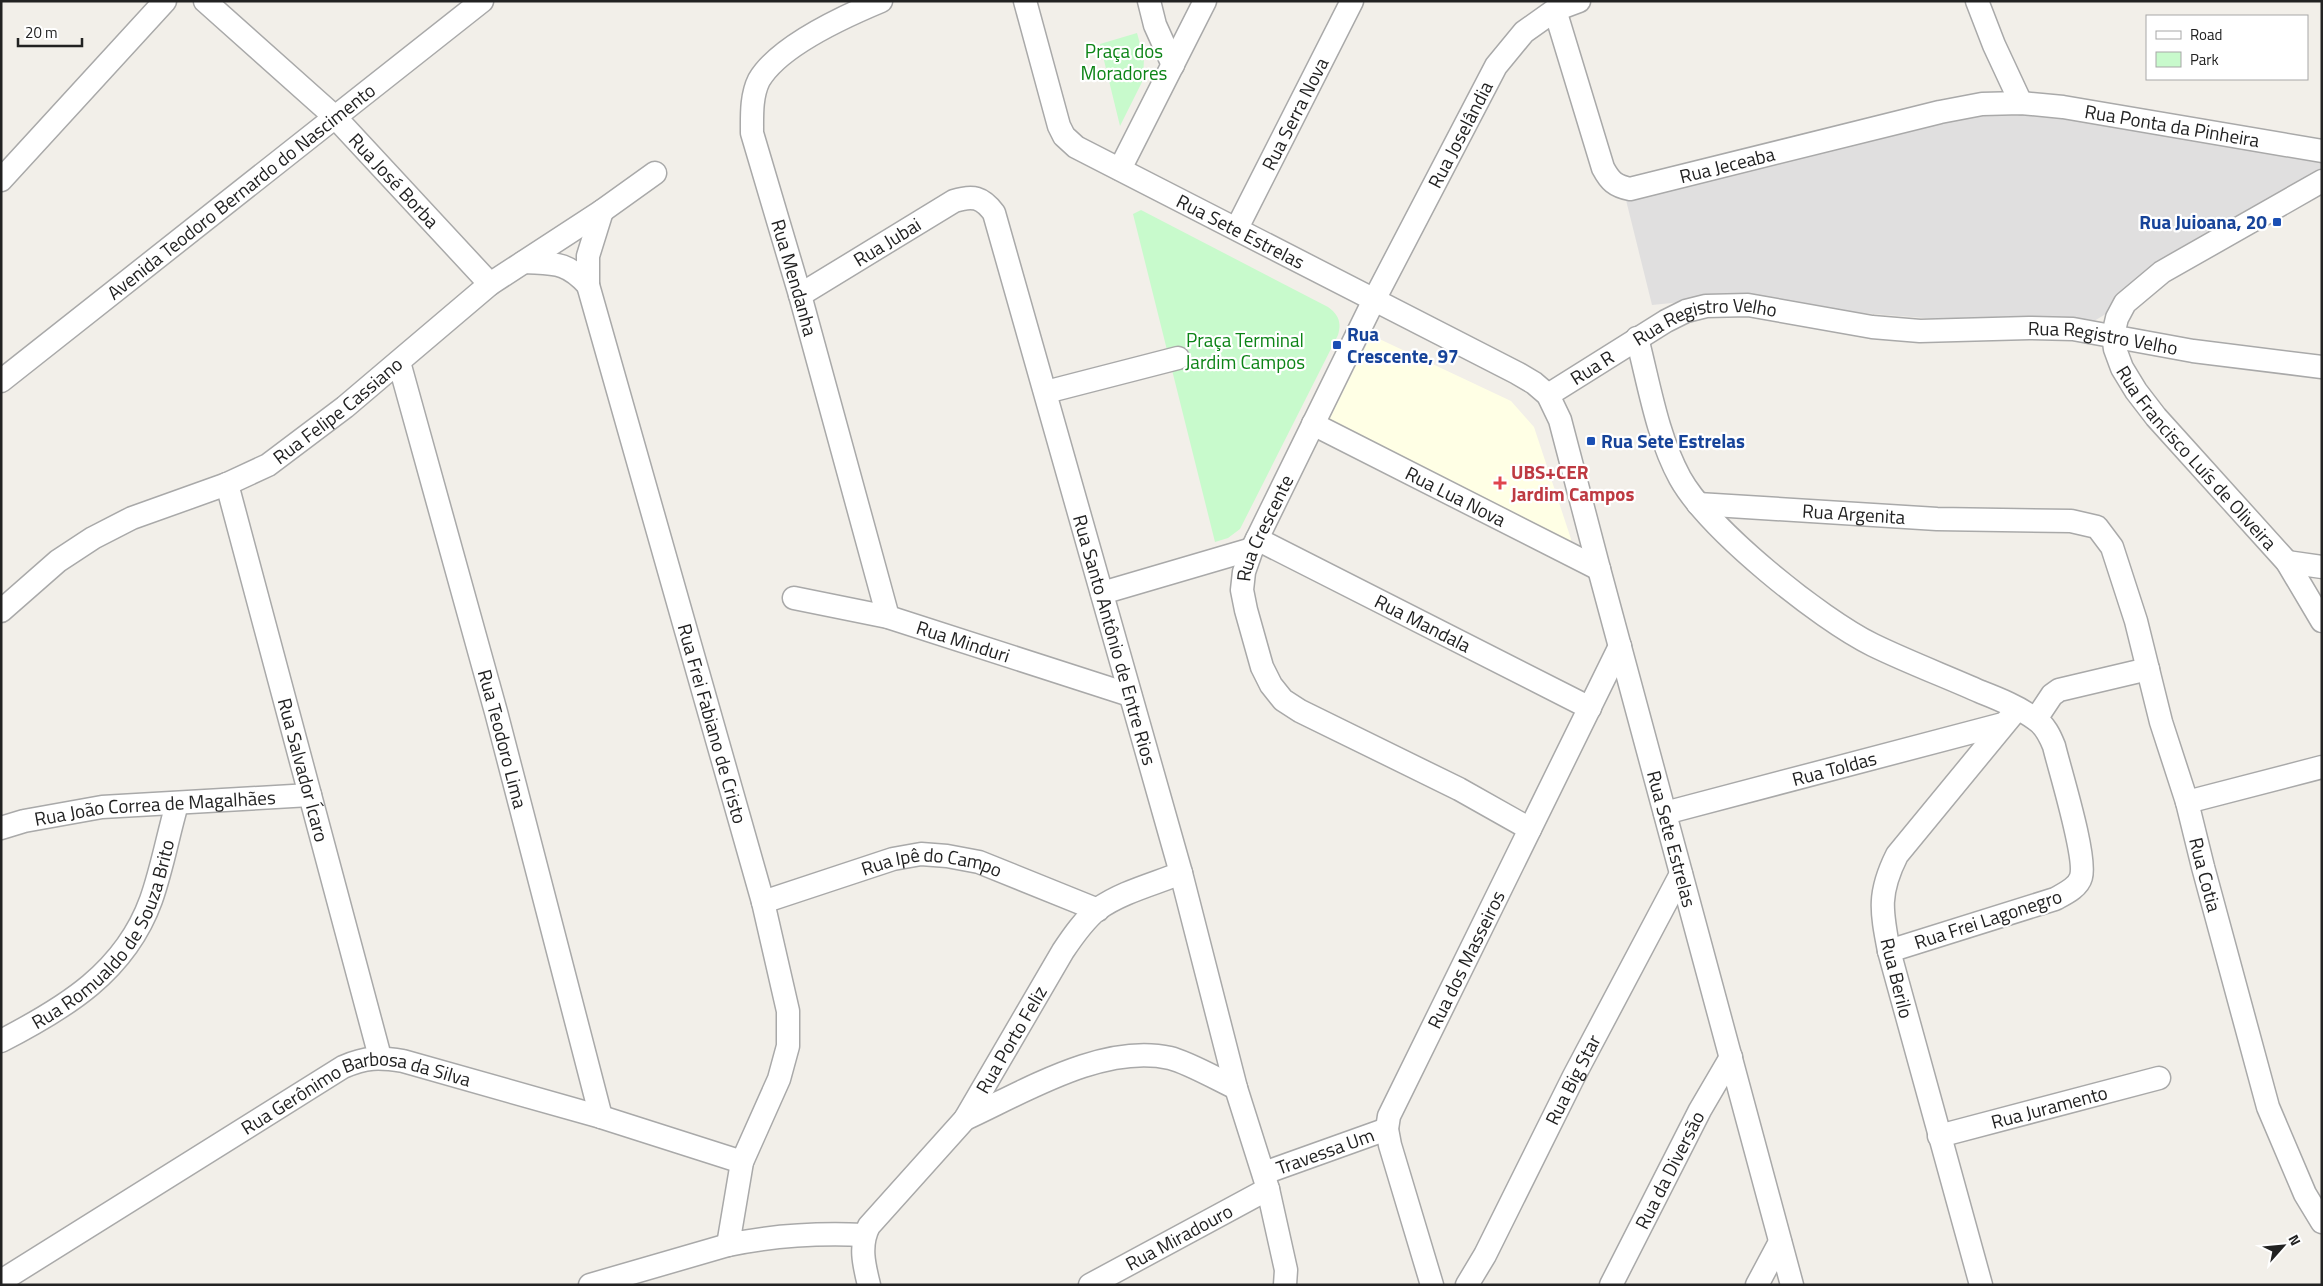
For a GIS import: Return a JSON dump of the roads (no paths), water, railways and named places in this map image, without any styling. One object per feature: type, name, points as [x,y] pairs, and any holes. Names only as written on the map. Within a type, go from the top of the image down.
[{"type":"street","points":[[1,180],[165,1]]},
{"type":"street","name":"Rua José Borba","points":[[205,1],[335,117],[490,284]]},
{"type":"street","name":"Avenida Teodoro Bernardo do Nascimento","points":[[1,381],[482,1]]},
{"type":"street","name":"Rua Mendanha","points":[[881,1],[841,18],[810,36],[778,59],[759,80],[752,105],[752,133],[800,296],[888,618]]},
{"type":"street","name":"Rua Sete Estrelas","points":[[1025,1],[1061,131],[1076,147],[1517,373],[1534,383],[1548,395],[1560,420],[1792,1285]]},
{"type":"street","points":[[1149,1],[1155,25],[1173,65]]},
{"type":"street","points":[[1120,169],[1205,1]]},
{"type":"street","name":"Rua Serra Nova","points":[[1237,228],[1352,1]]},
{"type":"street","name":"Rua Joselândia","points":[[1374,300],[1496,66],[1524,32],[1555,10],[1579,1]]},
{"type":"street","points":[[1978,2],[2001,61],[2021,103]]},
{"type":"street","name":"Rua Jeceaba","points":[[1555,10],[1604,168],[1610,181],[1618,186],[1630,188],[1940,112],[1982,104],[2021,103]]},
{"type":"street","name":"Rua Ponta da Pinheira","points":[[2021,103],[2063,107],[2322,151]]},
{"type":"street","name":"Rua Felipe Cassiano","points":[[1,612],[58,561],[93,538],[132,518],[227,484],[268,465],[302,441],[399,362],[490,284],[602,211],[654,173]]},
{"type":"street","points":[[2113,335],[2117,318],[2125,303],[2162,272],[2322,181]]},
{"type":"street","name":"Rua Jubai","points":[[800,296],[954,201],[970,198],[979,199]]},
{"type":"street","name":"Rua Santo Antônio de Entre Rios","points":[[979,199],[986,203],[994,213],[1001,232],[1180,873],[1236,1088],[1266,1181],[1286,1270],[1285,1285]]},
{"type":"street","name":"Rua Frei Fabiano de Cristo","points":[[602,211],[588,256],[588,285],[763,902],[788,1011],[788,1046],[779,1079],[742,1162],[728,1245]]},
{"type":"street","points":[[524,262],[562,265],[573,270],[588,285]]},
{"type":"street","name":"Rua Crescente","points":[[1374,300],[1254,544],[1244,572],[1242,590],[1262,667],[1271,685],[1283,700],[1300,711],[1460,789],[1530,829]]},
{"type":"street","name":"Rua Registro Velho","points":[[2019,717],[1872,644],[1833,620],[1800,596],[1748,552],[1698,504],[1688,491],[1670,457],[1636,338],[1686,311],[1706,306],[1748,305],[1872,327],[1920,331],[2029,328],[2073,329],[2192,351],[2322,367]]},
{"type":"street","name":"Rua Francisco Luís de Oliveira","points":[[2113,335],[2115,349],[2122,368],[2136,391],[2156,417],[2287,562],[2322,621]]},
{"type":"street","name":"Rua R","points":[[1548,395],[1636,338]]},
{"type":"street","points":[[1046,392],[1178,358]]},
{"type":"street","name":"Rua Teodoro Lima","points":[[399,362],[496,712],[601,1117]]},
{"type":"street","name":"Rua Lua Nova","points":[[1313,424],[1599,569]]},
{"type":"street","name":"Rua Salvador Ícaro","points":[[227,484],[380,1057]]},
{"type":"street","name":"Rua Argenita","points":[[1698,504],[1937,520],[2071,521],[2097,527]]},
{"type":"street","name":"Rua Cotia","points":[[2097,527],[2112,547],[2136,621],[2161,722],[2188,802],[2203,867],[2268,1107],[2305,1194],[2322,1222]]},
{"type":"street","points":[[1102,593],[1254,544]]},
{"type":"street","name":"Rua Mandala","points":[[1254,544],[1590,708]]},
{"type":"street","points":[[2287,562],[2322,567]]},
{"type":"street","name":"Rua Minduri","points":[[794,598],[888,618],[1130,695]]},
{"type":"street","name":"Rua dos Masseiros","points":[[1432,1285],[1390,1145],[1387,1129],[1389,1116],[1620,646]]},
{"type":"street","name":"Rua Berilo","points":[[1981,1285],[1889,951],[1882,902],[1886,878],[1897,855],[2019,717],[2059,690],[2148,669]]},
{"type":"street","name":"Rua Toldas","points":[[1665,813],[2019,717]]},
{"type":"street","name":"Rua Frei Lagonegro","points":[[1889,951],[2055,899],[2069,892],[2081,878],[2082,858],[2054,746],[2048,732],[2019,717]]},
{"type":"street","points":[[2188,802],[2322,767]]},
{"type":"street","name":"Rua João Correa de Magalhães","points":[[1,828],[24,821],[102,807],[310,795]]},
{"type":"street","name":"Rua Romualdo de Souza Brito","points":[[1,1041],[75,999],[108,971],[130,939],[150,901],[177,804]]},
{"type":"street","name":"Rua Ipê do Campo","points":[[763,902],[893,859],[921,854],[947,856],[979,862],[1098,910]]},
{"type":"street","name":"Rua Porto Feliz","points":[[864,1235],[876,1216],[965,1120],[1063,951],[1081,926],[1098,910],[1115,900],[1180,873]]},
{"type":"street","name":"Rua Big Star","points":[[1467,1285],[1485,1255],[1574,1076],[1681,874]]},
{"type":"street","points":[[965,1120],[1057,1077],[1100,1061],[1138,1055],[1171,1058],[1236,1088]]},
{"type":"street","name":"Rua Gerônimo Barbosa da Silva","points":[[1,1281],[343,1066],[361,1060],[380,1057],[403,1061],[601,1117],[742,1162]]},
{"type":"street","name":"Rua da Diversão","points":[[1611,1285],[1700,1110],[1731,1058]]},
{"type":"street","name":"Rua Juramento","points":[[1939,1136],[2159,1078]]},
{"type":"street","name":"Travessa Um","points":[[1266,1181],[1387,1129]]},
{"type":"street","name":"Rua Miradouro","points":[[1090,1285],[1266,1181]]},
{"type":"street","points":[[590,1285],[660,1275],[728,1245],[792,1234],[864,1235],[863,1249],[868,1285]]},
{"type":"street","points":[[1757,1285],[1780,1242]]},
{"type":"place","name":"Rua Juioana, 20","points":[[2277,222]]},
{"type":"place","name":"Rua Crescente, 97","points":[[1337,345]]},
{"type":"place","name":"Rua Sete Estrelas","points":[[1591,441]]},
{"type":"place","name":"UBS+CER Jardim Campos","points":[[1500,483]]},
{"type":"park label","name":"Praça dos Moradores","points":[[1124,62]]},
{"type":"park label","name":"Praça Terminal Jardim Campos","points":[[1245,351]]}]
